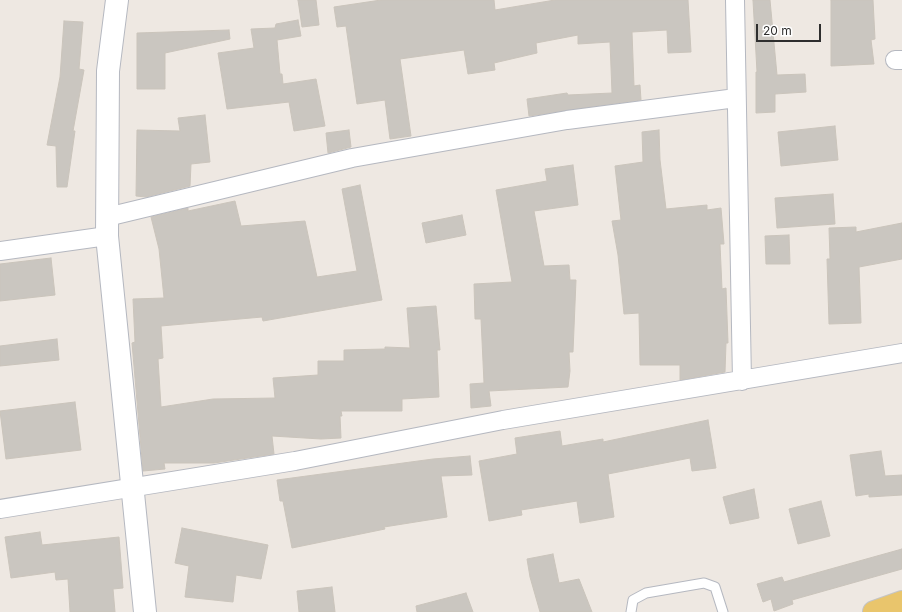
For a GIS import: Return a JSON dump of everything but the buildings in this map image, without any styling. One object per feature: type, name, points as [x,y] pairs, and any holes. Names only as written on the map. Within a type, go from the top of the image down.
[{"type":"main road","points":[[874,612],[902,602]]},
{"type":"street","points":[[116,0],[108,71],[107,226],[145,612]]},
{"type":"street","points":[[735,0],[742,381]]},
{"type":"street","points":[[0,251],[107,226],[352,158],[567,120],[736,98]]},
{"type":"street","points":[[0,509],[133,489],[295,461],[504,420],[902,353]]},
{"type":"lane","points":[[631,612],[633,600],[646,593],[704,583],[715,587],[723,612]]}]
